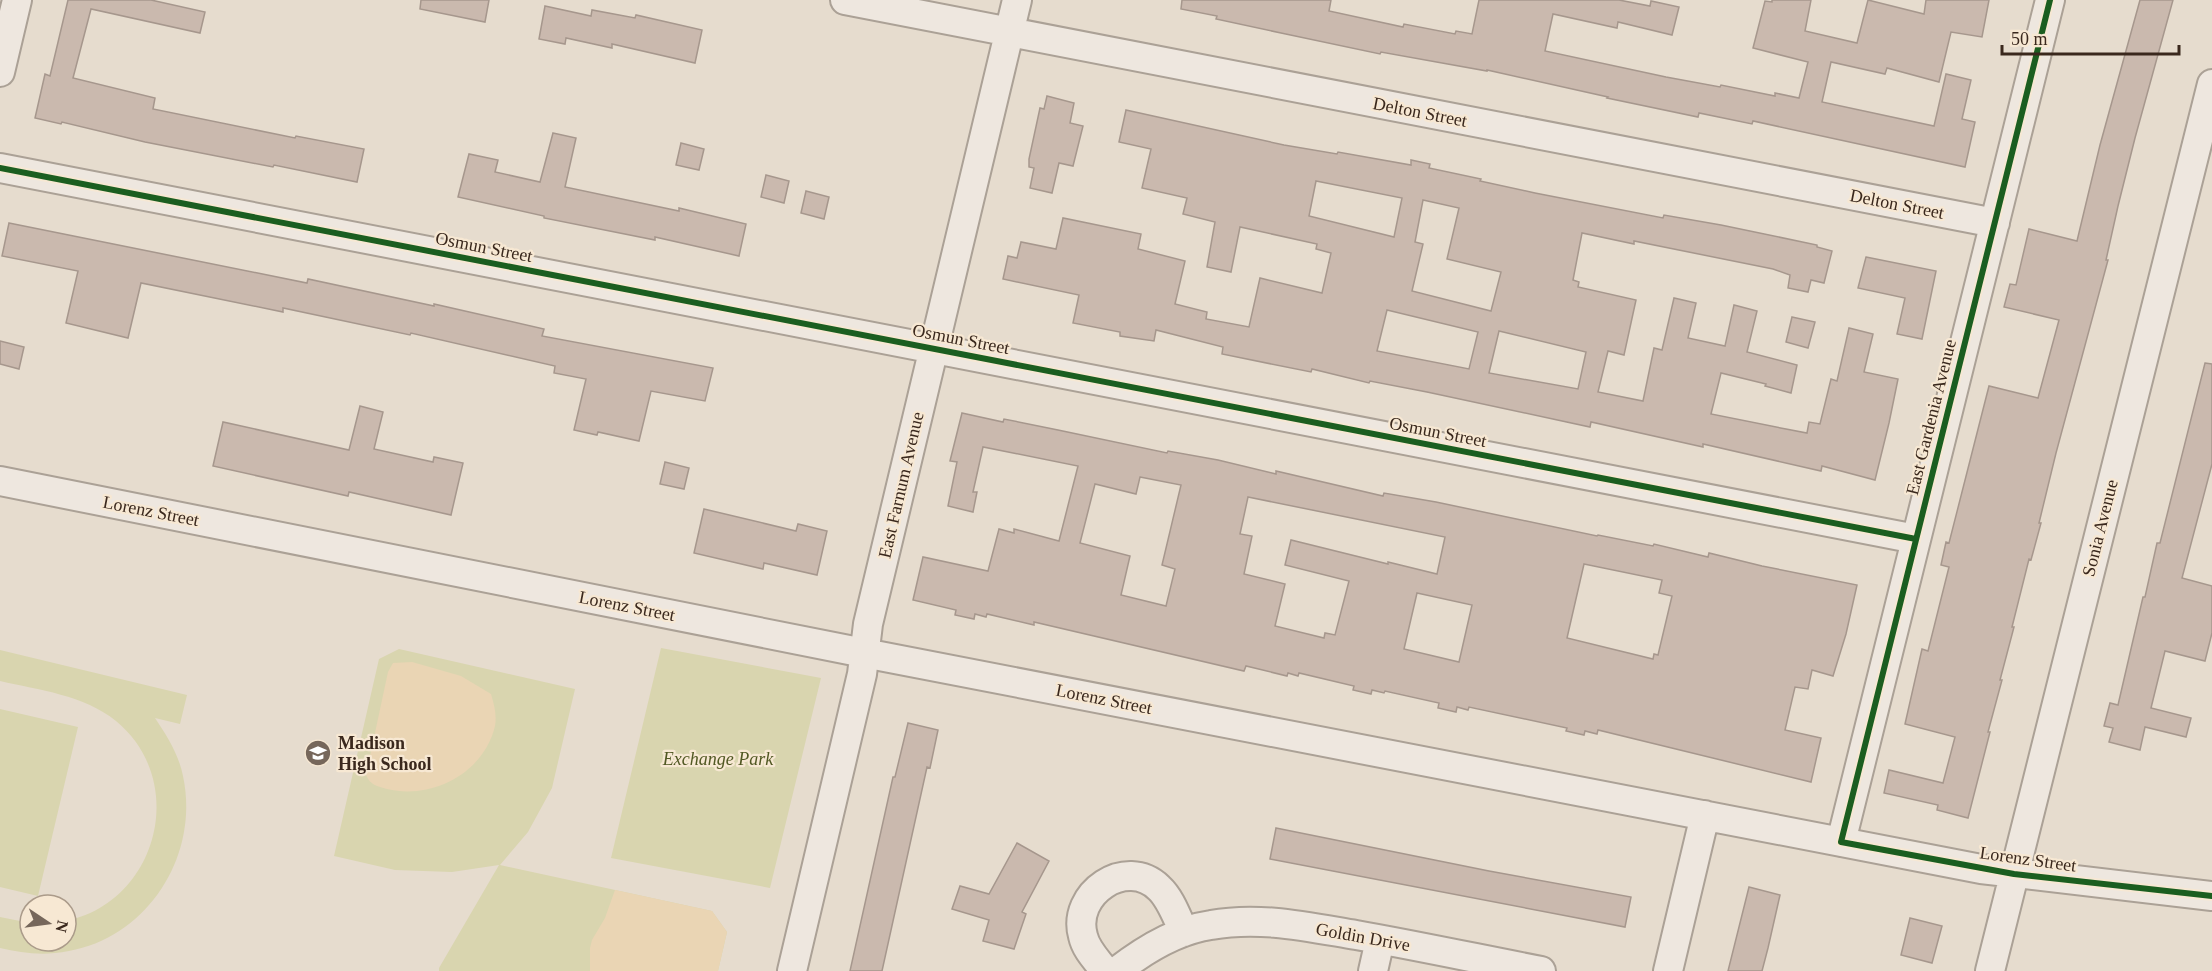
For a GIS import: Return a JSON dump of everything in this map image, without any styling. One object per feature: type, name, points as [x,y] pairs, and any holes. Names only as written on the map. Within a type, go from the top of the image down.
[{"type":"street","points":[[0,72],[17,0]]},
{"type":"street","name":"Delton Street","points":[[845,0],[1995,223]]},
{"type":"street","name":"East Farnum Avenue","points":[[792,971],[862,674],[868,624],[1017,0]]},
{"type":"street","name":"East Gardenia Avenue","points":[[1841,842],[2050,0]]},
{"type":"street","name":"Sonia Avenue","points":[[1990,971],[2212,84]]},
{"type":"street","name":"Osmun Street","points":[[0,168],[1916,539]]},
{"type":"street","name":"Lorenz Street","points":[[0,481],[864,653],[1841,842],[2014,874],[2212,896]]},
{"type":"street","points":[[1668,971],[1705,815]]},
{"type":"street","points":[[1105,971],[1088,948],[1082,935],[1084,909],[1091,895],[1100,885],[1122,877],[1136,876],[1149,880],[1160,889],[1173,907],[1184,932]]},
{"type":"street","name":"Goldin Drive","points":[[1117,971],[1137,955],[1184,932],[1209,925],[1250,921],[1299,926],[1541,971]]},
{"type":"street","points":[[1373,971],[1380,940]]},
{"type":"green space","name":"Exchange Park","points":[[661,648],[821,678],[770,888],[611,858]]},
{"type":"green space","points":[[399,649],[575,689],[552,788],[528,832],[500,865],[712,911],[727,932],[718,971],[439,971],[499,865],[452,872],[395,870],[334,856],[379,659]]},
{"type":"green space","points":[[0,650],[187,695],[180,724],[155,718],[176,753],[183,776],[186,807],[183,838],[173,867],[158,893],[138,916],[114,934],[86,947],[78,949],[78,916],[98,909],[123,890],[141,865],[153,836],[157,806],[152,775],[139,746],[116,721],[103,712],[76,699],[0,681]]},
{"type":"green space","points":[[0,709],[78,727],[39,893],[25,893],[0,887]]},
{"type":"green space","points":[[0,917],[18,921],[18,952],[0,948]]},
{"type":"sand","points":[[412,662],[461,676],[491,694],[496,722],[489,743],[480,757],[454,779],[421,790],[387,789],[372,783],[366,775],[388,672],[393,663]]},
{"type":"sand","points":[[615,890],[712,911],[727,932],[718,971],[590,971],[592,940],[605,918]]},
{"type":"building","points":[[68,0],[151,0],[205,12],[200,33],[91,9],[73,78],[155,98],[153,109],[295,138],[296,136],[364,149],[357,182],[145,142],[62,122],[61,124],[35,118],[45,74],[50,76]]},
{"type":"building","points":[[421,0],[489,0],[485,22],[420,9]]},
{"type":"building","points":[[1182,0],[1331,0],[1329,11],[1403,27],[1404,24],[1455,34],[1456,31],[1472,34],[1479,0],[1619,0],[1650,6],[1651,1],[1679,7],[1672,35],[1618,22],[1617,28],[1553,14],[1545,51],[1720,87],[1721,85],[1775,96],[1775,93],[1799,98],[1808,62],[1753,48],[1765,1],[1811,0],[1805,31],[1857,43],[1868,0],[1924,14],[1926,0],[1989,0],[1982,37],[1951,32],[1939,82],[1887,68],[1885,74],[1831,62],[1822,102],[1934,126],[1946,74],[1971,80],[1962,119],[1975,122],[1965,167],[1753,121],[1752,124],[1699,113],[1698,117],[1487,70],[1381,52],[1380,54],[1281,33],[1181,9]]},
{"type":"building","points":[[2140,0],[2173,0],[2135,138],[2106,260],[2108,260],[2056,453],[2039,523],[2041,523],[2031,560],[2029,559],[1968,818],[1937,810],[1938,805],[1884,793],[1889,770],[1943,783],[1955,737],[1905,724],[1922,649],[1928,651],[1949,567],[1941,565],[1946,542],[1949,543],[1989,386],[2038,398],[2059,320],[2004,307],[2010,284],[2016,285],[2029,229],[2077,241],[2100,145]]},
{"type":"building","points":[[545,6],[591,16],[592,10],[635,18],[636,15],[702,30],[695,63],[612,44],[612,48],[566,38],[565,44],[539,39]]},
{"type":"building","points":[[1047,96],[1074,103],[1070,123],[1083,126],[1073,166],[1059,163],[1052,193],[1030,188],[1034,168],[1029,167],[1029,159],[1040,108],[1044,109]]},
{"type":"building","points":[[1126,110],[1284,145],[1411,165],[1411,160],[1430,164],[1429,168],[1535,193],[1663,218],[1664,215],[1721,225],[1817,245],[1817,247],[1832,251],[1824,283],[1811,280],[1808,292],[1788,288],[1790,275],[1773,269],[1582,233],[1573,280],[1579,282],[1578,287],[1636,300],[1624,355],[1608,351],[1598,392],[1643,401],[1654,348],[1662,350],[1674,298],[1696,303],[1688,338],[1725,346],[1734,305],[1757,311],[1747,352],[1797,365],[1791,393],[1721,373],[1711,414],[1807,433],[1809,422],[1820,424],[1831,379],[1837,381],[1849,328],[1873,334],[1864,372],[1898,379],[1875,480],[1822,466],[1821,471],[1703,444],[1703,447],[1591,422],[1590,427],[1427,392],[1370,381],[1369,383],[1312,369],[1311,372],[1222,354],[1223,347],[1156,330],[1154,341],[1120,336],[1120,332],[1073,323],[1079,295],[1003,279],[1008,256],[1017,258],[1021,242],[1056,249],[1063,218],[1141,234],[1138,249],[1185,261],[1175,304],[1207,312],[1206,319],[1249,327],[1260,278],[1322,293],[1331,253],[1316,249],[1317,244],[1240,227],[1231,272],[1207,267],[1215,222],[1183,214],[1187,198],[1142,188],[1151,149],[1119,142]],"holes":[[[1316,181],[1402,198],[1394,237],[1309,216]],[[1423,200],[1459,208],[1447,259],[1501,272],[1491,311],[1412,291],[1423,244],[1415,242]],[[1387,310],[1478,332],[1469,369],[1377,351]],[[1499,331],[1586,352],[1578,389],[1489,373]]]},
{"type":"building","points":[[553,133],[576,138],[565,187],[679,211],[679,208],[746,224],[739,256],[655,237],[655,240],[544,218],[544,216],[458,197],[469,154],[498,160],[495,172],[540,182]]},
{"type":"building","points":[[681,143],[704,149],[699,170],[676,165]]},
{"type":"building","points":[[766,175],[789,181],[784,203],[761,197]]},
{"type":"building","points":[[806,191],[829,197],[824,219],[801,213]]},
{"type":"building","points":[[9,223],[307,283],[308,279],[434,306],[434,304],[544,329],[542,336],[713,368],[705,401],[651,391],[639,441],[598,432],[597,435],[574,430],[586,379],[554,373],[555,366],[411,333],[410,335],[283,308],[283,312],[141,283],[128,338],[66,323],[78,271],[2,256]]},
{"type":"building","points":[[1866,257],[1936,271],[1922,339],[1897,334],[1905,298],[1858,288]]},
{"type":"building","points":[[1792,317],[1815,322],[1808,348],[1786,342]]},
{"type":"building","points":[[0,341],[24,347],[19,369],[0,364]]},
{"type":"building","points":[[2205,363],[2212,364],[2212,464],[2182,578],[2212,586],[2212,633],[2205,661],[2165,651],[2151,708],[2191,718],[2186,737],[2145,727],[2140,750],[2109,742],[2113,728],[2104,726],[2110,703],[2118,705],[2143,597],[2145,597],[2157,543],[2160,543]]},
{"type":"building","points":[[360,406],[383,412],[374,449],[433,462],[434,457],[463,463],[451,515],[349,492],[348,496],[213,466],[223,422],[349,450]]},
{"type":"building","points":[[962,413],[1003,422],[1004,419],[1167,453],[1168,451],[1218,460],[1276,474],[1276,471],[1383,496],[1384,493],[1436,502],[1597,536],[1653,546],[1654,544],[1708,557],[1709,553],[1857,585],[1846,634],[1833,676],[1812,670],[1808,689],[1795,687],[1785,730],[1821,738],[1811,782],[1598,730],[1597,734],[1585,731],[1584,735],[1566,731],[1567,728],[1469,707],[1468,710],[1457,707],[1456,712],[1438,708],[1439,703],[1385,691],[1384,693],[1372,690],[1371,694],[1353,690],[1354,686],[1299,673],[1298,676],[1288,673],[1287,676],[1246,666],[1244,671],[1034,622],[1034,625],[987,614],[986,617],[975,614],[974,619],[955,615],[956,610],[913,600],[923,557],[988,571],[999,529],[1014,533],[1014,529],[1059,541],[1078,466],[983,447],[973,492],[977,492],[973,512],[948,506],[957,462],[950,461]],"holes":[[[1140,477],[1181,485],[1162,565],[1175,569],[1166,606],[1121,595],[1130,556],[1080,543],[1095,484],[1136,494]],[[1248,497],[1445,537],[1437,574],[1291,540],[1285,565],[1349,581],[1335,635],[1325,633],[1324,638],[1275,626],[1285,584],[1244,574],[1252,536],[1240,534]],[[1584,564],[1662,580],[1659,593],[1672,596],[1658,655],[1654,654],[1653,659],[1567,638]],[[1417,593],[1472,605],[1459,662],[1404,649]]]},
{"type":"building","points":[[665,462],[689,468],[684,489],[660,484]]},
{"type":"building","points":[[704,509],[796,531],[798,524],[827,531],[817,575],[764,563],[763,569],[694,553]]},
{"type":"building","points":[[908,723],[938,730],[930,768],[927,767],[882,971],[850,971],[893,777],[895,777]]},
{"type":"building","points":[[1276,828],[1631,897],[1625,927],[1270,859]]},
{"type":"building","points":[[1017,843],[1049,861],[1022,912],[1026,914],[1014,949],[983,941],[989,920],[952,909],[960,886],[989,894]]},
{"type":"building","points":[[1749,887],[1780,895],[1768,948],[1762,971],[1728,971]]},
{"type":"building","points":[[1910,918],[1942,926],[1932,963],[1901,955]]},
{"type":"cycle path","points":[[2050,0],[1841,842],[2014,874],[2212,896]]},
{"type":"cycle path","points":[[0,168],[1916,539]]},
{"type":"place","name":"Madison High School","points":[[318,753]]}]
